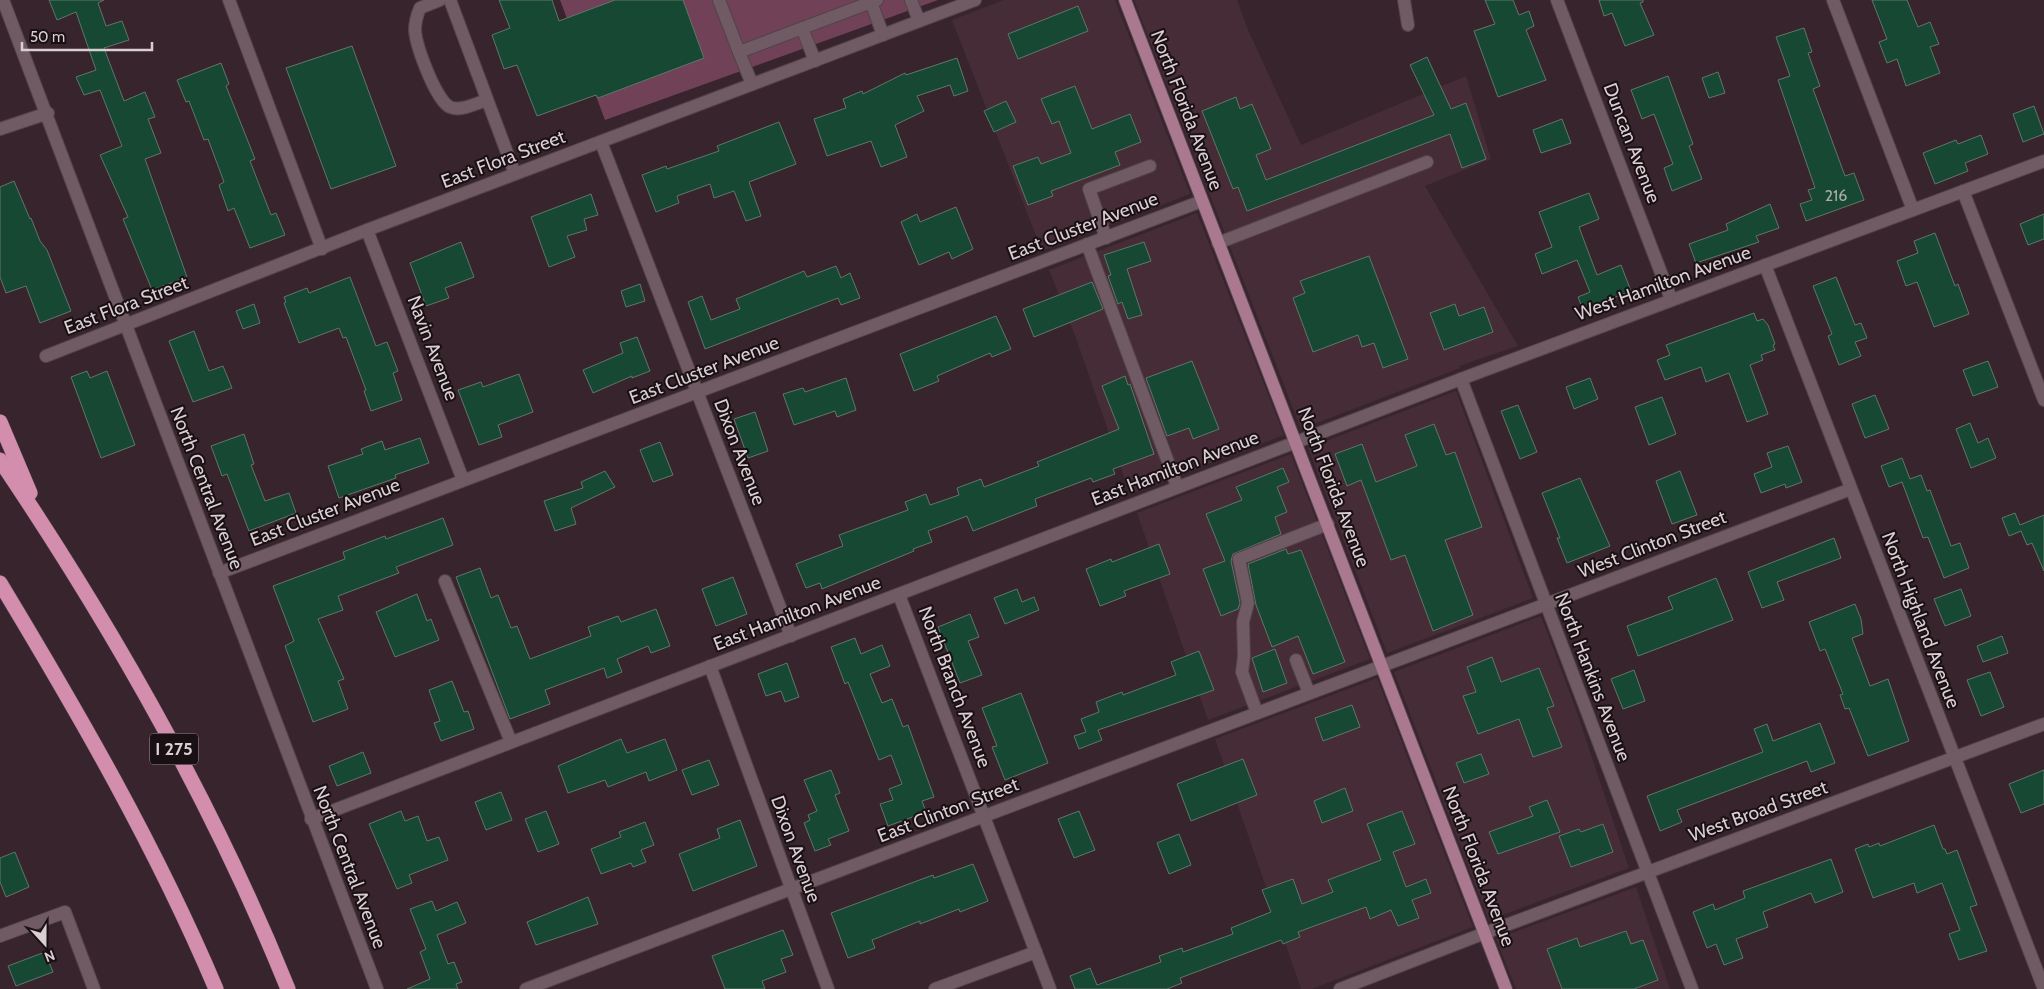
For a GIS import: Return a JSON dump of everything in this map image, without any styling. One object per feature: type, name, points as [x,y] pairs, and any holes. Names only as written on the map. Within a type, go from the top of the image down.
[{"type":"highway","points":[[0,422],[40,520]]},
{"type":"highway","name":"I 275","points":[[0,460],[40,520],[148,700],[181,762],[247,896],[288,989]]},
{"type":"highway","points":[[0,583],[60,683],[150,845],[216,989]]},
{"type":"main road","name":"North Florida Avenue","points":[[1125,0],[1506,989]]},
{"type":"street","name":"North Central Avenue","points":[[3,0],[48,113],[311,819],[377,989]]},
{"type":"street","points":[[229,0],[322,249]]},
{"type":"street","points":[[440,0],[420,8],[416,16],[415,32],[422,57],[441,100],[450,108],[459,109],[487,100]]},
{"type":"street","points":[[450,0],[515,174]]},
{"type":"street","points":[[719,0],[752,84]]},
{"type":"street","points":[[911,0],[919,21]]},
{"type":"street","name":"East Flora Street","points":[[46,356],[367,230],[975,0]]},
{"type":"street","points":[[1404,0],[1408,25]]},
{"type":"street","name":"Duncan Avenue","points":[[1557,0],[1671,299]]},
{"type":"street","points":[[1833,0],[1914,210]]},
{"type":"street","points":[[739,52],[871,1],[883,35]]},
{"type":"street","points":[[802,28],[815,61]]},
{"type":"street","points":[[0,129],[48,113]]},
{"type":"street","name":"Dixon Avenue","points":[[601,142],[791,636]]},
{"type":"street","name":"West Hamilton Avenue","points":[[1296,441],[1671,299],[2044,161]]},
{"type":"street","points":[[1218,243],[1427,162]]},
{"type":"street","points":[[1106,238],[1089,189],[1150,166]]},
{"type":"street","points":[[1963,191],[2044,400]]},
{"type":"street","name":"East Cluster Avenue","points":[[219,573],[1202,201]]},
{"type":"street","name":"Navin Avenue","points":[[367,230],[463,480]]},
{"type":"street","points":[[1087,244],[1177,486]]},
{"type":"street","name":"North Highland Avenue","points":[[1765,265],[2044,989]]},
{"type":"street","name":"North Hankins Avenue","points":[[1460,379],[1692,989]]},
{"type":"street","name":"East Hamilton Avenue","points":[[311,819],[899,595],[1296,441]]},
{"type":"street","name":"West Clinton Street","points":[[1382,665],[1851,489]]},
{"type":"street","points":[[1257,713],[1242,672],[1244,656],[1243,622],[1248,603],[1239,559],[1328,524]]},
{"type":"street","points":[[445,581],[511,742]]},
{"type":"street","name":"North Branch Avenue","points":[[899,595],[1050,989]]},
{"type":"street","points":[[1296,660],[1309,693]]},
{"type":"street","name":"East Clinton Street","points":[[526,989],[1382,665]]},
{"type":"street","name":"Dixon Avenue","points":[[710,666],[828,989]]},
{"type":"street","name":"West Broad Street","points":[[1340,989],[1646,872],[2044,724]]},
{"type":"street","points":[[0,936],[65,912],[94,989]]},
{"type":"street","points":[[935,989],[1036,952]]},
{"type":"shaded area","points":[[560,0],[938,0],[605,120]]},
{"type":"shaded area","points":[[1004,0],[1115,0],[1190,194],[1042,251],[952,20]]},
{"type":"shaded area","points":[[1134,0],[1237,0],[1248,30],[1301,145],[1466,76],[1491,159],[1425,186],[1518,346],[1459,366],[1460,368],[1301,429]]},
{"type":"shaded area","points":[[1197,213],[1284,435],[1130,494],[1076,338],[1049,270]]},
{"type":"shaded area","points":[[1456,391],[1533,598],[1387,653],[1308,448]]},
{"type":"shaded area","points":[[1291,454],[1370,659],[1208,720],[1137,513]]},
{"type":"shaded area","points":[[1541,616],[1575,707],[1629,868],[1489,920],[1394,672]]},
{"type":"shaded area","points":[[1377,678],[1473,927],[1312,989],[1301,989],[1215,739]]},
{"type":"shaded area","points":[[1636,887],[1670,989],[1516,989],[1496,939]]},
{"type":"building","points":[[49,0],[104,0],[98,3],[106,26],[122,21],[129,40],[104,48],[124,101],[145,92],[155,117],[148,119],[161,153],[145,159],[187,277],[152,290],[123,219],[128,217],[100,155],[122,146],[100,90],[84,95],[76,77],[96,70],[76,12],[57,20]]},
{"type":"building","points":[[499,0],[552,0],[559,21],[615,0],[683,0],[704,58],[598,98],[596,95],[537,116],[517,65],[504,69],[492,35],[510,28]]},
{"type":"building","points":[[1485,0],[1513,0],[1519,15],[1529,11],[1534,26],[1526,30],[1546,80],[1498,97],[1474,31],[1495,24]]},
{"type":"building","points":[[1599,0],[1643,0],[1640,3],[1654,35],[1625,46],[1612,13],[1604,16]]},
{"type":"building","points":[[1872,0],[1907,0],[1918,27],[1930,22],[1939,44],[1930,47],[1940,73],[1906,86],[1897,59],[1887,63],[1879,42],[1887,39]]},
{"type":"building","points":[[1078,6],[1088,31],[1018,59],[1008,34]]},
{"type":"building","points":[[1804,28],[1812,52],[1808,53],[1820,86],[1813,89],[1845,176],[1854,173],[1864,200],[1806,221],[1800,204],[1812,200],[1808,190],[1815,188],[1778,80],[1790,76],[1776,37]]},
{"type":"building","points":[[352,46],[396,166],[331,189],[286,68]]},
{"type":"building","points":[[1427,57],[1451,109],[1466,103],[1486,159],[1462,168],[1450,134],[1247,211],[1238,187],[1233,189],[1202,111],[1236,97],[1240,109],[1252,104],[1271,149],[1256,155],[1266,180],[1434,115],[1410,65]]},
{"type":"building","points":[[957,58],[968,91],[954,96],[950,85],[917,96],[924,111],[895,125],[907,157],[881,167],[871,141],[827,156],[814,119],[846,108],[843,99],[862,91],[863,94],[905,73],[906,75]]},
{"type":"building","points":[[221,63],[229,84],[226,86],[255,159],[250,161],[271,215],[276,213],[285,235],[250,248],[234,208],[228,211],[219,185],[224,182],[208,139],[204,140],[189,101],[186,102],[177,80]]},
{"type":"building","points":[[1718,72],[1725,93],[1709,98],[1702,78]]},
{"type":"building","points":[[1668,76],[1693,144],[1689,146],[1702,179],[1672,191],[1664,168],[1673,164],[1654,114],[1642,119],[1631,90]]},
{"type":"building","points":[[1075,86],[1092,129],[1130,114],[1141,142],[1115,152],[1120,165],[1051,191],[1053,196],[1028,205],[1013,166],[1038,157],[1041,164],[1071,153],[1059,121],[1052,124],[1041,99]]},
{"type":"building","points":[[1006,101],[1016,122],[994,132],[984,111]]},
{"type":"building","points":[[2034,106],[2044,134],[2023,142],[2013,114]]},
{"type":"building","points":[[1562,119],[1571,143],[1541,153],[1533,130]]},
{"type":"building","points":[[779,122],[796,164],[749,182],[761,216],[746,221],[734,191],[714,198],[710,184],[677,196],[679,203],[656,212],[642,175],[666,166],[667,169],[719,151],[717,146]]},
{"type":"building","points":[[1981,135],[1988,154],[1965,163],[1968,171],[1935,184],[1923,153],[1956,140],[1958,144]]},
{"type":"building","points":[[14,181],[40,241],[47,250],[71,311],[40,323],[26,286],[6,293],[0,277],[0,187]]},
{"type":"building","points":[[1589,193],[1599,219],[1579,227],[1597,275],[1621,265],[1631,291],[1583,310],[1578,297],[1590,292],[1577,260],[1542,274],[1535,254],[1552,247],[1539,212]]},
{"type":"building","points":[[591,194],[598,215],[584,219],[587,230],[567,236],[575,257],[549,267],[531,217]]},
{"type":"building","points":[[1770,204],[1779,228],[1756,236],[1759,242],[1696,263],[1689,244],[1728,230],[1726,224]]},
{"type":"building","points":[[956,207],[973,249],[952,259],[949,252],[919,265],[901,222],[917,214],[920,222]]},
{"type":"building","points":[[2044,214],[2044,239],[2028,245],[2020,224]]},
{"type":"building","points":[[1935,233],[1955,286],[1958,284],[1969,314],[1934,327],[1917,282],[1906,286],[1897,261],[1918,253],[1914,241]]},
{"type":"building","points":[[461,242],[474,277],[445,288],[449,298],[426,306],[410,263]]},
{"type":"building","points":[[1144,242],[1151,261],[1127,269],[1142,315],[1128,319],[1122,302],[1118,304],[1108,276],[1111,275],[1104,255]]},
{"type":"building","points":[[1369,256],[1408,359],[1383,368],[1374,343],[1362,347],[1358,335],[1313,352],[1293,298],[1305,293],[1300,281]]},
{"type":"building","points":[[836,266],[841,278],[850,273],[860,298],[841,305],[838,298],[705,349],[688,302],[702,296],[711,320],[740,309],[736,299],[804,271],[807,277]]},
{"type":"building","points":[[350,277],[376,346],[387,342],[398,371],[393,373],[402,400],[371,411],[364,391],[366,390],[346,337],[343,338],[339,328],[299,343],[284,303],[286,302],[284,297],[307,288],[309,293]]},
{"type":"building","points":[[1836,277],[1855,325],[1861,323],[1867,338],[1855,342],[1861,356],[1839,365],[1828,336],[1832,334],[1813,286]]},
{"type":"building","points":[[1092,282],[1103,309],[1034,337],[1023,309]]},
{"type":"building","points":[[640,284],[645,301],[626,307],[621,291]]},
{"type":"building","points":[[254,304],[260,323],[243,329],[236,311]]},
{"type":"building","points":[[1455,304],[1459,316],[1484,307],[1493,332],[1444,350],[1430,313]]},
{"type":"building","points":[[1754,313],[1757,321],[1763,319],[1768,325],[1775,344],[1773,345],[1775,350],[1761,355],[1763,360],[1750,365],[1768,414],[1747,422],[1729,373],[1706,382],[1701,367],[1665,380],[1657,360],[1670,355],[1666,345]]},
{"type":"building","points":[[996,316],[1011,349],[992,357],[990,353],[937,376],[939,381],[914,391],[900,354]]},
{"type":"building","points":[[194,331],[209,371],[223,366],[232,388],[193,402],[169,341]]},
{"type":"building","points":[[637,337],[650,371],[632,378],[632,376],[593,393],[583,370],[623,353],[620,343]]},
{"type":"building","points":[[1192,361],[1219,429],[1193,439],[1189,428],[1167,436],[1146,378]]},
{"type":"building","points":[[1988,361],[1998,387],[1973,396],[1963,370]]},
{"type":"building","points":[[87,371],[90,378],[107,371],[135,445],[101,458],[71,377]]},
{"type":"building","points":[[519,374],[533,412],[498,425],[502,437],[479,445],[458,390],[481,382],[483,387]]},
{"type":"building","points":[[1125,376],[1128,385],[1130,384],[1154,454],[1113,469],[1115,474],[1093,482],[1091,478],[1035,499],[1037,506],[973,531],[967,516],[928,531],[932,542],[913,549],[914,551],[822,589],[820,583],[806,588],[796,564],[843,546],[839,535],[908,510],[905,502],[926,494],[930,505],[959,495],[957,488],[981,479],[984,487],[1039,466],[1037,462],[1119,429],[1102,386]]},
{"type":"building","points":[[846,378],[856,410],[837,417],[835,411],[794,425],[783,394],[803,388],[805,392]]},
{"type":"building","points":[[1590,378],[1598,399],[1574,409],[1566,387]]},
{"type":"building","points":[[1875,395],[1889,429],[1865,438],[1852,404]]},
{"type":"building","points":[[1662,397],[1676,434],[1649,445],[1635,407]]},
{"type":"building","points":[[1518,405],[1537,452],[1520,459],[1501,411]]},
{"type":"building","points":[[755,412],[768,451],[748,458],[734,419]]},
{"type":"building","points":[[1970,423],[1978,443],[1988,438],[1996,458],[1971,468],[1956,429]]},
{"type":"building","points":[[1434,424],[1446,455],[1455,452],[1482,527],[1445,540],[1473,615],[1433,631],[1405,555],[1391,560],[1361,480],[1347,486],[1335,454],[1362,444],[1376,482],[1417,466],[1405,435]]},
{"type":"building","points":[[244,434],[254,464],[251,465],[265,501],[289,493],[296,513],[249,531],[227,474],[222,476],[211,446]]},
{"type":"building","points":[[420,438],[429,463],[395,475],[396,478],[339,498],[328,466],[363,454],[361,449],[382,441],[385,450]]},
{"type":"building","points":[[660,442],[673,475],[653,482],[640,450]]},
{"type":"building","points":[[1788,446],[1802,482],[1786,488],[1785,484],[1761,493],[1754,474],[1772,467],[1767,453]]},
{"type":"building","points":[[1902,458],[1910,479],[1921,475],[1927,491],[1930,490],[1951,546],[1960,543],[1969,568],[1944,578],[1928,537],[1923,538],[1902,482],[1889,487],[1881,466]]},
{"type":"building","points":[[1283,468],[1289,482],[1277,487],[1287,512],[1275,517],[1281,534],[1233,554],[1231,561],[1240,603],[1238,609],[1221,616],[1203,569],[1225,561],[1206,514],[1242,500],[1236,487]]},
{"type":"building","points":[[605,471],[615,487],[571,508],[576,524],[555,531],[544,501],[583,488],[581,482]]},
{"type":"building","points":[[1680,471],[1697,515],[1672,524],[1656,481]]},
{"type":"building","points":[[1580,478],[1610,546],[1567,563],[1557,538],[1560,538],[1542,493]]},
{"type":"building","points":[[2015,513],[2020,525],[2044,515],[2044,571],[2032,543],[2027,545],[2021,531],[2009,536],[2002,518]]},
{"type":"building","points":[[443,518],[453,545],[396,567],[399,573],[338,596],[343,610],[318,619],[344,679],[338,681],[348,709],[313,722],[285,646],[294,641],[273,586],[345,559],[343,552],[385,536],[386,539]]},
{"type":"building","points":[[1834,538],[1841,558],[1777,582],[1784,600],[1762,608],[1748,572]]},
{"type":"building","points":[[1159,544],[1170,574],[1124,591],[1126,596],[1100,606],[1086,569],[1111,559],[1112,562]]},
{"type":"building","points":[[1286,549],[1288,554],[1301,550],[1345,662],[1313,674],[1298,636],[1272,647],[1256,605],[1248,564]]},
{"type":"building","points":[[480,568],[491,598],[498,595],[511,628],[517,626],[530,659],[591,636],[588,627],[618,616],[621,622],[656,609],[670,646],[651,653],[648,646],[617,659],[622,672],[607,678],[604,668],[545,690],[550,704],[510,719],[456,577]]},
{"type":"building","points":[[733,577],[747,614],[716,626],[702,589]]},
{"type":"building","points":[[1716,578],[1733,620],[1638,656],[1627,626],[1673,609],[1668,597]]},
{"type":"building","points":[[1017,589],[1022,602],[1034,597],[1039,610],[1005,624],[994,598]]},
{"type":"building","points":[[1961,589],[1971,616],[1945,626],[1934,599]]},
{"type":"building","points":[[417,594],[427,621],[431,619],[439,640],[395,657],[376,612]]},
{"type":"building","points":[[1855,604],[1861,619],[1863,634],[1852,638],[1870,686],[1888,679],[1909,741],[1868,756],[1849,708],[1845,709],[1840,695],[1843,694],[1825,649],[1820,651],[1809,622]]},
{"type":"building","points":[[970,614],[979,637],[968,641],[982,675],[960,683],[938,627]]},
{"type":"building","points":[[2002,636],[2008,653],[1983,662],[1977,646]]},
{"type":"building","points":[[855,638],[861,654],[882,645],[890,666],[870,674],[882,703],[892,699],[903,727],[908,725],[934,797],[922,801],[926,812],[888,826],[880,804],[893,800],[889,789],[902,784],[891,755],[879,760],[848,682],[845,684],[831,647]]},
{"type":"building","points":[[1275,649],[1287,683],[1263,692],[1252,658]]},
{"type":"building","points":[[1199,651],[1214,690],[1098,730],[1102,740],[1079,749],[1074,736],[1086,732],[1081,719],[1099,712],[1096,702],[1122,692],[1123,695],[1176,675],[1171,662]]},
{"type":"building","points":[[1492,657],[1501,682],[1539,668],[1554,706],[1547,708],[1562,747],[1533,757],[1519,719],[1478,734],[1463,696],[1476,692],[1467,667]]},
{"type":"building","points":[[787,663],[799,697],[785,702],[781,691],[766,696],[758,674]]},
{"type":"building","points":[[1634,670],[1645,701],[1623,709],[1611,679]]},
{"type":"building","points":[[1990,672],[2004,707],[1981,716],[1967,680]]},
{"type":"building","points":[[452,681],[464,712],[468,711],[474,729],[441,741],[434,723],[440,721],[429,690]]},
{"type":"building","points":[[1021,693],[1048,763],[1005,780],[992,747],[997,746],[982,708]]},
{"type":"building","points":[[1352,705],[1360,727],[1323,741],[1315,718]]},
{"type":"building","points":[[1820,723],[1835,763],[1811,772],[1807,761],[1677,810],[1682,822],[1660,831],[1647,796],[1763,752],[1754,729],[1767,724],[1773,741]]},
{"type":"building","points":[[621,739],[627,753],[665,739],[677,770],[649,781],[646,772],[608,787],[605,780],[568,793],[558,766]]},
{"type":"building","points":[[363,752],[371,773],[337,786],[329,766]]},
{"type":"building","points":[[1481,754],[1489,774],[1464,783],[1456,763]]},
{"type":"building","points":[[1243,759],[1257,795],[1191,821],[1177,784]]},
{"type":"building","points":[[709,760],[719,785],[692,795],[682,770]]},
{"type":"building","points":[[831,770],[840,793],[835,795],[849,831],[828,839],[831,845],[815,851],[804,823],[810,820],[808,815],[817,811],[804,780]]},
{"type":"building","points":[[2044,770],[2044,804],[2021,813],[2009,784]]},
{"type":"building","points":[[1345,788],[1353,811],[1322,823],[1314,801]]},
{"type":"building","points":[[501,792],[512,820],[486,830],[475,802]]},
{"type":"building","points":[[1547,800],[1560,832],[1498,854],[1489,832],[1533,816],[1529,807]]},
{"type":"building","points":[[401,811],[405,821],[418,816],[427,841],[439,837],[448,860],[409,875],[412,883],[397,889],[369,824]]},
{"type":"building","points":[[546,811],[559,844],[538,852],[525,819]]},
{"type":"building","points":[[1079,811],[1095,850],[1074,858],[1058,819]]},
{"type":"building","points":[[1402,811],[1415,844],[1393,852],[1406,887],[1426,879],[1431,893],[1412,900],[1419,918],[1398,926],[1391,910],[1370,919],[1366,907],[1298,932],[1300,937],[1283,944],[1281,940],[1180,978],[1182,983],[1167,989],[1075,989],[1070,976],[1090,968],[1097,985],[1161,962],[1159,956],[1182,948],[1183,952],[1233,934],[1231,928],[1271,912],[1262,890],[1293,879],[1302,904],[1333,892],[1328,880],[1381,860],[1367,824]]},
{"type":"building","points":[[740,820],[757,866],[693,891],[679,854],[720,838],[717,829]]},
{"type":"building","points":[[645,822],[654,845],[641,850],[646,862],[633,867],[631,863],[601,874],[591,849],[621,837],[619,832]]},
{"type":"building","points":[[1603,824],[1613,852],[1571,867],[1559,836],[1579,829],[1581,832]]},
{"type":"building","points":[[1934,825],[1943,849],[1945,849],[1947,854],[1957,850],[1977,905],[1970,907],[1987,951],[1959,960],[1949,934],[1960,930],[1942,883],[1917,893],[1914,883],[1873,898],[1855,849],[1868,844],[1869,847],[1879,843],[1880,846]]},
{"type":"building","points":[[1179,834],[1191,865],[1169,874],[1157,843]]},
{"type":"building","points":[[15,852],[29,887],[6,897],[0,882],[0,858]]},
{"type":"building","points":[[1831,859],[1843,892],[1815,903],[1811,893],[1763,912],[1768,927],[1736,939],[1743,958],[1724,965],[1716,944],[1707,948],[1693,912],[1713,904],[1715,910],[1745,898],[1743,891]]},
{"type":"building","points":[[973,864],[988,901],[960,912],[959,909],[920,924],[920,921],[872,940],[875,948],[848,958],[831,913],[933,875],[934,878]]},
{"type":"building","points":[[588,897],[598,924],[536,945],[527,922]]},
{"type":"building","points":[[432,901],[436,911],[457,902],[466,923],[437,935],[448,964],[454,962],[462,982],[456,984],[458,989],[407,989],[430,979],[420,952],[426,949],[410,909]]},
{"type":"building","points":[[783,930],[793,955],[781,959],[786,972],[762,981],[765,989],[725,989],[712,956]]},
{"type":"building","points":[[1626,931],[1631,944],[1643,940],[1658,980],[1634,989],[1562,989],[1547,949],[1577,938],[1580,947]]},
{"type":"building","points":[[45,952],[53,972],[16,986],[8,966]]}]
